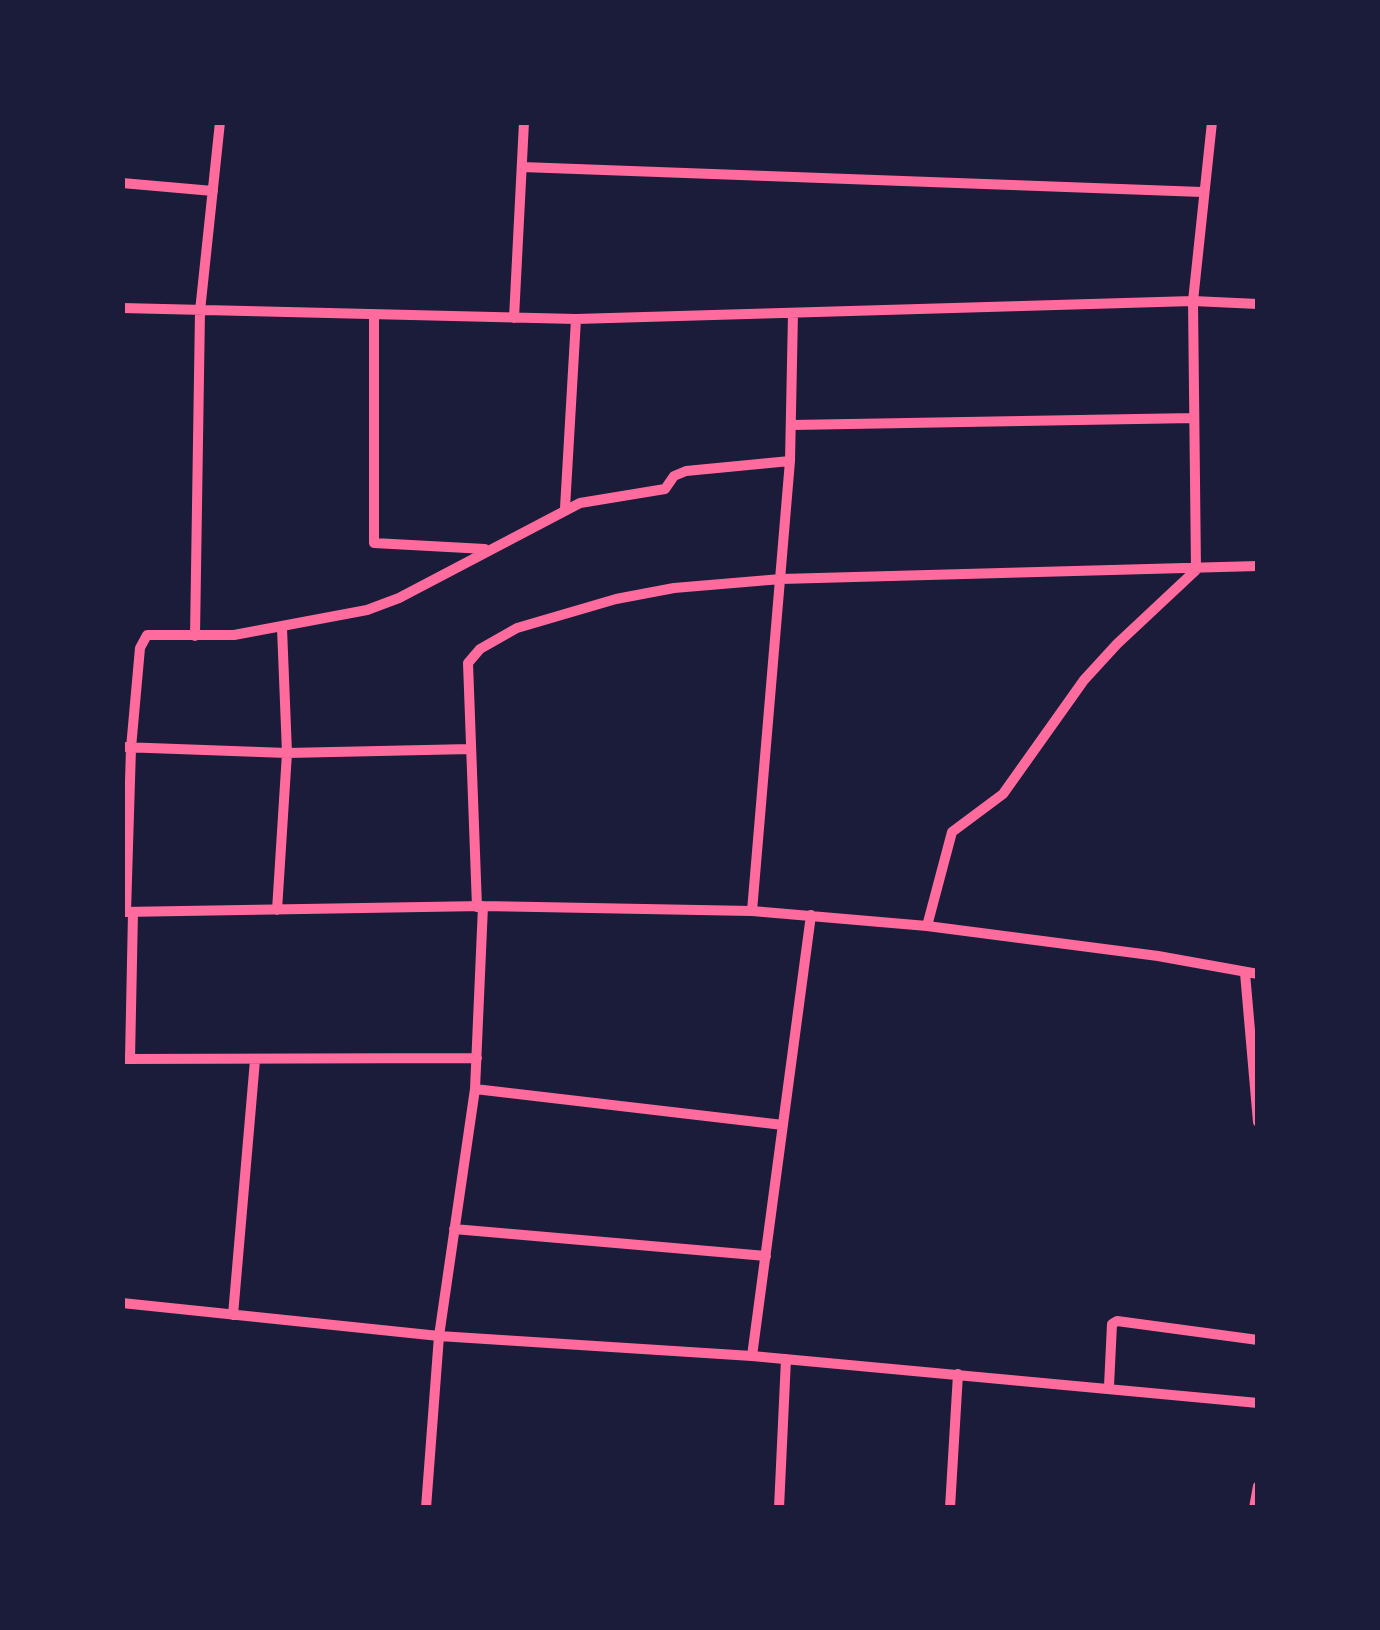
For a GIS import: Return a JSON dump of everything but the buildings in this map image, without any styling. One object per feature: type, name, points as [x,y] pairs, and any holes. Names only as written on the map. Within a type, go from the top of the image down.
[{"type":"street","points":[[195,636],[200,311],[220,122]]},
{"type":"street","points":[[514,318],[524,122]]},
{"type":"street","points":[[927,926],[952,832],[1003,794],[1084,680],[1196,570],[1193,301],[1212,122]]},
{"type":"street","points":[[522,167],[1202,192]]},
{"type":"street","points":[[122,184],[212,192]]},
{"type":"street","points":[[122,308],[576,319],[1193,301],[1258,304]]},
{"type":"street","points":[[752,911],[790,461],[794,313]]},
{"type":"street","points":[[374,316],[374,544],[487,549]]},
{"type":"street","points":[[565,508],[576,319]]},
{"type":"street","points":[[792,426],[1194,418]]},
{"type":"street","points":[[477,1058],[126,1059],[127,748],[141,640],[154,633],[234,635],[282,628],[387,603],[565,508],[592,499],[665,489],[674,476],[686,470],[790,461]]},
{"type":"street","points":[[426,1508],[439,1336],[477,1058],[480,906],[468,663],[480,649],[517,628],[616,599],[674,588],[895,573],[1258,566]]},
{"type":"street","points":[[277,910],[288,752],[282,628]]},
{"type":"street","points":[[127,748],[288,752],[471,749]]},
{"type":"street","points":[[127,912],[480,906],[752,911],[927,926],[1158,956],[1251,973],[1258,1122]]},
{"type":"street","points":[[752,1356],[811,916]]},
{"type":"street","points":[[233,1315],[254,1060]]},
{"type":"street","points":[[475,1089],[783,1124]]},
{"type":"street","points":[[454,1229],[766,1256]]},
{"type":"street","points":[[122,1303],[439,1336],[752,1356],[1258,1402]]},
{"type":"street","points":[[1109,1386],[1112,1324],[1117,1320],[1258,1340]]},
{"type":"street","points":[[779,1508],[786,1359]]},
{"type":"street","points":[[950,1508],[958,1374]]},
{"type":"street","points":[[1254,1508],[1258,1486]]}]
